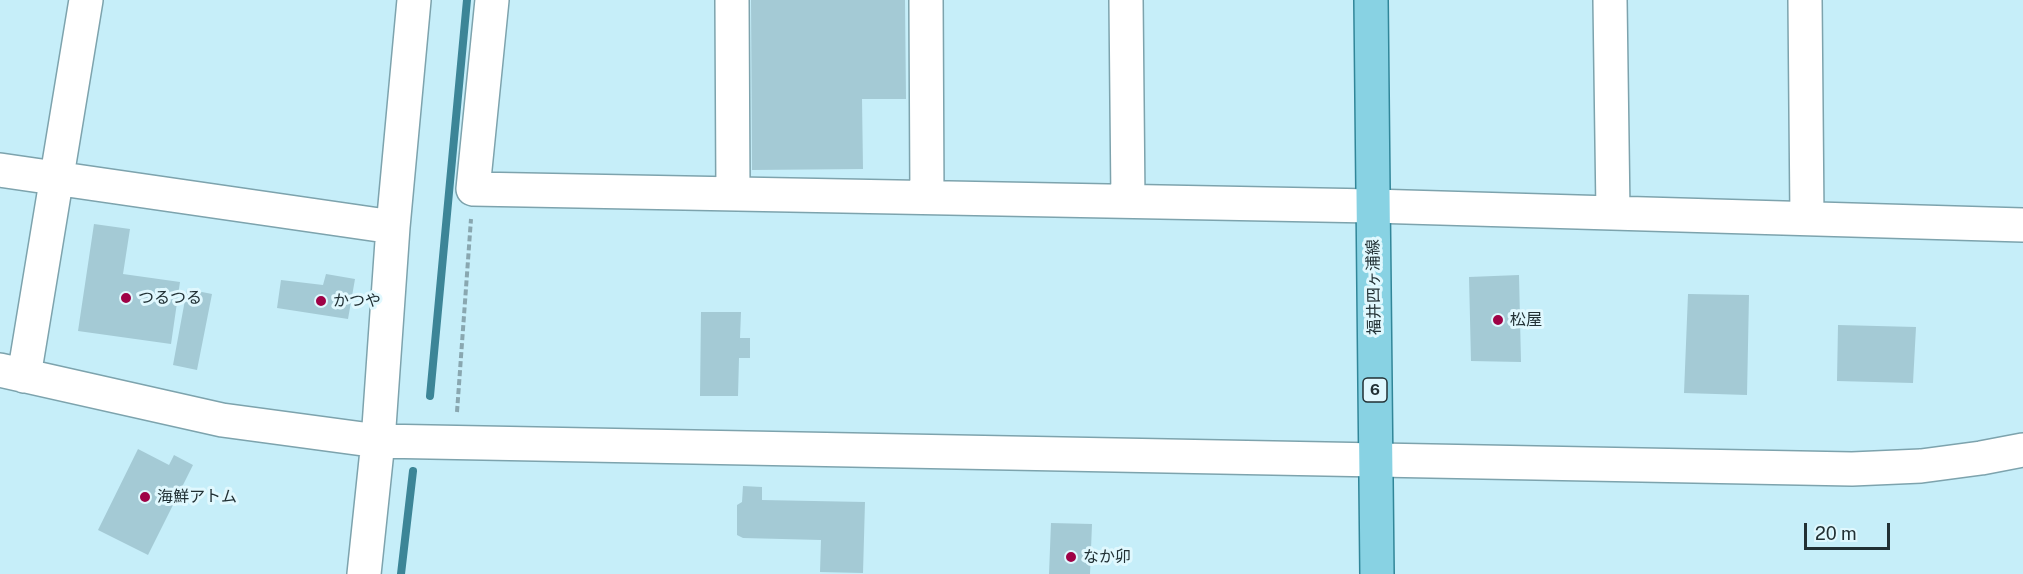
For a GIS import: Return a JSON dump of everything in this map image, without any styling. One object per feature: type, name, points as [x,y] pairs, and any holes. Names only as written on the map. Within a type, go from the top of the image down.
[{"type":"main road","name":"福井四ヶ浦線","points":[[1371,0],[1377,574]]},
{"type":"street","points":[[86,0],[58,180],[12,373],[222,420],[378,441],[1852,469],[1921,466],[2023,450]]},
{"type":"street","points":[[364,574],[378,441],[393,227],[414,0]]},
{"type":"street","points":[[492,0],[473,189],[1372,206],[2023,225]]},
{"type":"street","points":[[732,0],[733,193]]},
{"type":"street","points":[[926,0],[927,197]]},
{"type":"street","points":[[1126,0],[1128,201]]},
{"type":"street","points":[[1610,0],[1613,212]]},
{"type":"street","points":[[1805,0],[1807,218]]},
{"type":"street","points":[[0,171],[393,227]]},
{"type":"path","points":[[454,442],[473,189]]},
{"type":"building","points":[[751,0],[905,0],[906,99],[862,99],[863,169],[752,170]]},
{"type":"building","points":[[94,224],[130,229],[123,274],[180,282],[171,344],[78,331]]},
{"type":"building","points":[[326,274],[355,279],[348,319],[277,308],[281,280],[323,285]]},
{"type":"building","points":[[1519,275],[1521,362],[1471,361],[1469,277]]},
{"type":"building","points":[[187,289],[212,294],[197,370],[173,365]]},
{"type":"building","points":[[1688,294],[1749,295],[1747,395],[1684,393]]},
{"type":"building","points":[[701,312],[741,312],[740,338],[750,338],[750,358],[739,358],[738,396],[700,396]]},
{"type":"building","points":[[1838,325],[1916,327],[1913,383],[1837,381]]},
{"type":"building","points":[[138,449],[169,465],[174,455],[193,465],[148,555],[98,530]]},
{"type":"building","points":[[743,486],[762,487],[762,500],[865,502],[863,573],[820,572],[821,540],[743,538],[737,535],[737,505],[742,502]]},
{"type":"building","points":[[1051,523],[1092,524],[1090,574],[1049,574]]},
{"type":"waterway","points":[[430,396],[467,0]]},
{"type":"waterway","points":[[401,574],[413,471]]},
{"type":"place","name":"つるつる","points":[[126,298]]},
{"type":"place","name":"かつや","points":[[321,301]]},
{"type":"place","name":"松屋","points":[[1498,320]]},
{"type":"place","name":"海鮮アトム","points":[[145,497]]},
{"type":"place","name":"なか卯","points":[[1071,557]]}]
